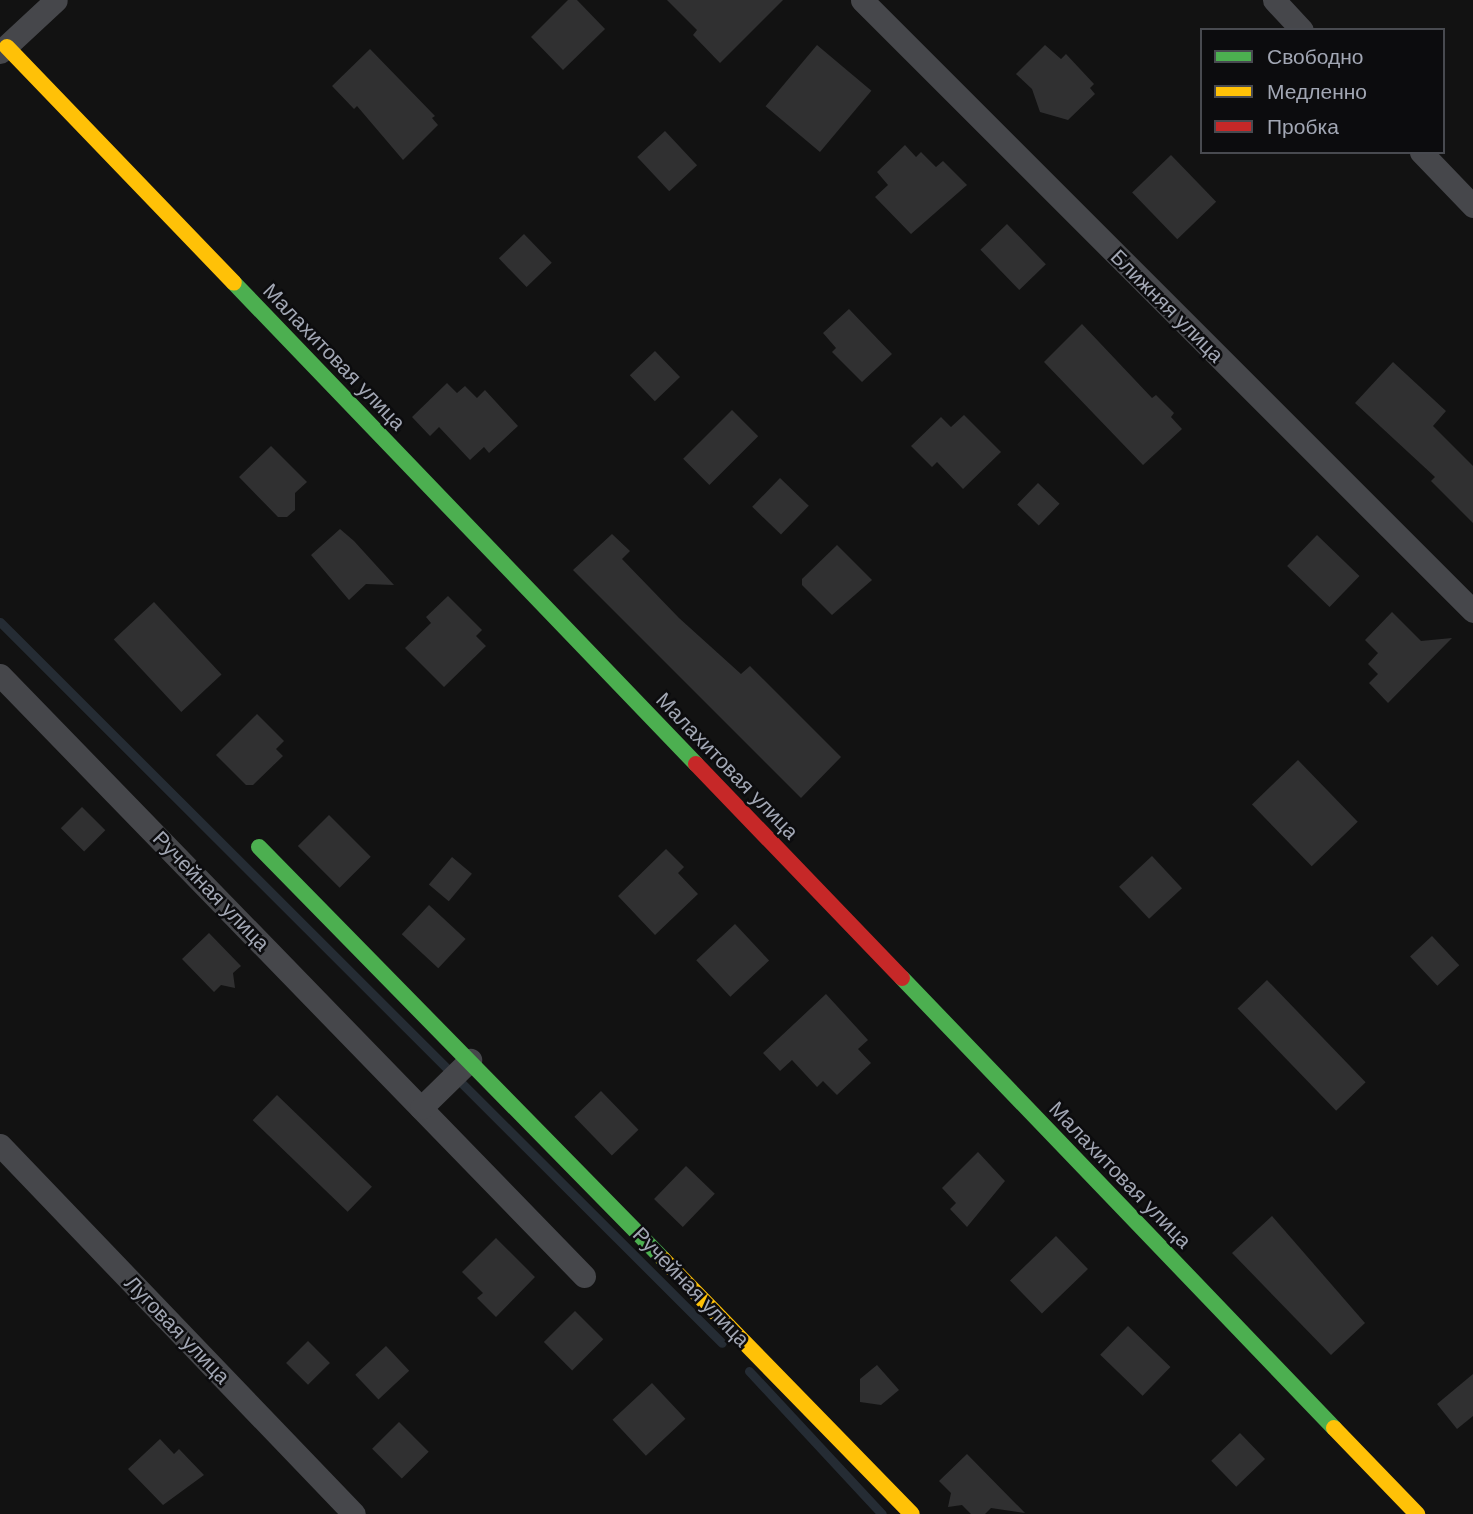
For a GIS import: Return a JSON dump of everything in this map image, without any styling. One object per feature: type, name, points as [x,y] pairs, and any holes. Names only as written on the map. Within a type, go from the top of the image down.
[{"type":"street","points":[[3,50],[57,0]]},
{"type":"street","name":"Ближняя улица","points":[[862,0],[1473,611]]},
{"type":"street","points":[[1273,0],[1300,28]]},
{"type":"street","name":"Малахитовая улица","points":[[3,50],[1417,1514]]},
{"type":"street","points":[[1423,154],[1473,206]]},
{"type":"street","name":"Ручейная улица","points":[[0,675],[584,1276]]},
{"type":"street","name":"Ручейная улица","points":[[259,847],[912,1514]]},
{"type":"street","points":[[421,1108],[470,1060]]},
{"type":"street","name":"Луговая улица","points":[[0,1145],[354,1514]]},
{"type":"building","points":[[568,0],[577,0],[605,29],[563,70],[531,37]]},
{"type":"building","points":[[667,0],[783,0],[720,63],[693,35],[697,30]]},
{"type":"building","points":[[817,45],[871,91],[820,152],[766,106]]},
{"type":"building","points":[[1045,45],[1061,59],[1066,54],[1094,84],[1090,88],[1095,94],[1068,120],[1040,112],[1032,89],[1016,74]]},
{"type":"building","points":[[370,49],[435,116],[432,118],[438,125],[403,160],[357,106],[354,109],[332,86]]},
{"type":"building","points":[[665,131],[697,165],[669,191],[637,157]]},
{"type":"building","points":[[905,145],[916,157],[921,152],[936,167],[943,161],[967,185],[911,234],[875,197],[888,185],[877,172]]},
{"type":"building","points":[[1171,155],[1216,202],[1177,239],[1132,193]]},
{"type":"building","points":[[1007,224],[1046,264],[1019,290],[980,250]]},
{"type":"building","points":[[524,234],[552,263],[527,287],[499,258]]},
{"type":"building","points":[[849,309],[892,354],[862,382],[832,352],[836,348],[823,333]]},
{"type":"building","points":[[1082,324],[1152,398],[1156,395],[1174,413],[1171,417],[1182,429],[1143,465],[1044,362]]},
{"type":"building","points":[[655,351],[680,377],[655,401],[630,375]]},
{"type":"building","points":[[1393,362],[1446,411],[1433,426],[1473,466],[1473,523],[1431,481],[1435,477],[1355,403]]},
{"type":"building","points":[[447,383],[457,393],[465,386],[477,398],[485,390],[518,426],[489,453],[484,447],[470,460],[439,427],[430,436],[412,417]]},
{"type":"building","points":[[732,410],[758,436],[709,485],[683,459]]},
{"type":"building","points":[[964,415],[1001,452],[963,489],[937,462],[932,467],[911,446],[941,417],[951,427]]},
{"type":"building","points":[[271,446],[307,482],[295,493],[295,510],[287,517],[278,517],[239,477]]},
{"type":"building","points":[[780,478],[809,506],[781,535],[752,507]]},
{"type":"building","points":[[1038,483],[1060,504],[1039,525],[1017,505]]},
{"type":"building","points":[[340,529],[394,585],[366,584],[349,600],[311,555]]},
{"type":"building","points":[[612,534],[630,551],[622,559],[679,618],[741,674],[750,666],[841,757],[801,798],[573,570]]},
{"type":"building","points":[[1317,535],[1359,576],[1330,607],[1287,566]]},
{"type":"building","points":[[837,545],[872,580],[832,615],[802,585],[802,579]]},
{"type":"building","points":[[448,596],[482,630],[476,636],[486,646],[444,687],[405,648],[431,623],[426,617]]},
{"type":"building","points":[[154,602],[222,674],[181,712],[114,640]]},
{"type":"building","points":[[1392,612],[1421,641],[1452,638],[1388,703],[1369,683],[1378,674],[1368,664],[1378,653],[1365,640]]},
{"type":"building","points":[[257,714],[284,741],[276,749],[283,756],[253,785],[246,785],[216,755]]},
{"type":"building","points":[[1298,760],[1358,822],[1312,866],[1252,804]]},
{"type":"building","points":[[82,807],[105,830],[84,852],[61,828]]},
{"type":"building","points":[[329,815],[371,857],[340,888],[298,846]]},
{"type":"building","points":[[666,849],[684,867],[678,873],[698,894],[655,935],[618,896]]},
{"type":"building","points":[[1152,856],[1182,888],[1149,919],[1119,887]]},
{"type":"building","points":[[452,857],[472,874],[449,901],[429,885]]},
{"type":"building","points":[[429,905],[466,939],[438,968],[402,934]]},
{"type":"building","points":[[735,924],[769,961],[730,997],[696,960]]},
{"type":"building","points":[[209,933],[241,966],[233,973],[235,988],[221,985],[214,992],[182,959]]},
{"type":"building","points":[[1432,936],[1459,965],[1437,986],[1410,956]]},
{"type":"building","points":[[1267,980],[1366,1082],[1336,1111],[1238,1008]]},
{"type":"building","points":[[826,994],[868,1040],[858,1049],[871,1063],[837,1095],[823,1081],[817,1087],[792,1060],[780,1071],[763,1053]]},
{"type":"building","points":[[601,1091],[639,1130],[612,1156],[574,1117]]},
{"type":"building","points":[[277,1095],[372,1187],[348,1212],[253,1120]]},
{"type":"building","points":[[978,1152],[1005,1181],[967,1227],[950,1209],[956,1203],[942,1188]]},
{"type":"building","points":[[686,1166],[715,1194],[683,1227],[654,1199]]},
{"type":"building","points":[[1272,1216],[1365,1323],[1331,1355],[1232,1253]]},
{"type":"building","points":[[1056,1236],[1088,1269],[1042,1314],[1010,1280]]},
{"type":"building","points":[[496,1238],[535,1277],[496,1317],[477,1298],[483,1293],[462,1272]]},
{"type":"building","points":[[575,1311],[603,1339],[572,1370],[544,1342]]},
{"type":"building","points":[[1128,1326],[1170,1367],[1143,1396],[1100,1355]]},
{"type":"building","points":[[308,1341],[330,1363],[308,1385],[286,1363]]},
{"type":"building","points":[[386,1346],[409,1371],[378,1400],[355,1375]]},
{"type":"building","points":[[877,1365],[899,1390],[881,1405],[860,1402],[860,1379]]},
{"type":"building","points":[[1473,1374],[1473,1416],[1457,1429],[1437,1404]]},
{"type":"building","points":[[652,1383],[685,1419],[646,1456],[613,1420]]},
{"type":"building","points":[[399,1422],[429,1452],[402,1479],[372,1449]]},
{"type":"building","points":[[1240,1433],[1265,1459],[1236,1487],[1211,1461]]},
{"type":"building","points":[[160,1439],[174,1454],[179,1449],[204,1475],[163,1505],[128,1469]]},
{"type":"building","points":[[967,1454],[1025,1513],[991,1508],[985,1514],[971,1514],[962,1505],[948,1507],[951,1493],[939,1481]]},
{"type":"waterway","points":[[0,622],[722,1343]]},
{"type":"waterway","points":[[749,1371],[882,1514]]},
{"type":"traffic: fast","points":[[234,283],[696,764]]},
{"type":"traffic: fast","points":[[259,847],[663,1259]]},
{"type":"traffic: fast","points":[[902,978],[1334,1428]]},
{"type":"traffic: slow","points":[[7,47],[234,283]]},
{"type":"traffic: slow","points":[[663,1259],[912,1514]]},
{"type":"traffic: slow","points":[[1334,1428],[1417,1514]]},
{"type":"traffic: jam","points":[[696,764],[902,978]]}]
